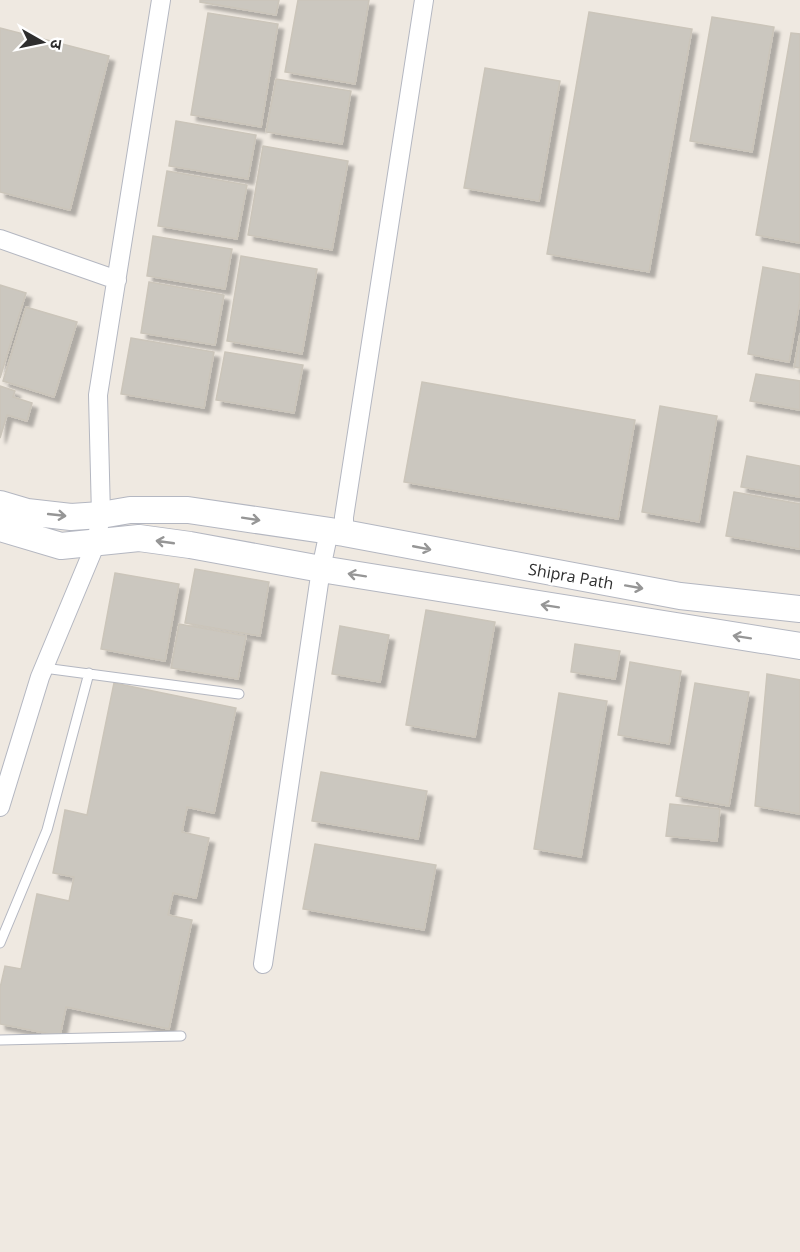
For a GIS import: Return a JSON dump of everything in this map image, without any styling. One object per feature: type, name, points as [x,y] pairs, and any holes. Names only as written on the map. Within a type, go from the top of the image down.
[{"type":"street","points":[[0,807],[45,668],[96,543],[101,515],[98,395],[161,0]]},
{"type":"street","points":[[263,964],[321,569],[344,518],[424,0]]},
{"type":"street","points":[[0,239],[117,280]]},
{"type":"street","name":"Shipra Path","points":[[0,504],[27,512],[71,517],[130,510],[188,510],[336,532],[680,596],[800,609]]},
{"type":"street","points":[[0,528],[61,546],[139,538],[190,545],[321,569],[800,646]]},
{"type":"lane","points":[[45,668],[239,694]]},
{"type":"lane","points":[[0,943],[47,830],[89,673]]},
{"type":"lane","points":[[0,1040],[181,1036]]},
{"type":"building","points":[[200,0],[279,0],[276,15],[200,2]]},
{"type":"building","points":[[298,0],[369,0],[355,84],[285,72]]},
{"type":"building","points":[[589,12],[692,29],[649,272],[547,254]]},
{"type":"building","points":[[208,13],[278,24],[261,127],[191,115]]},
{"type":"building","points":[[712,17],[774,27],[752,152],[690,141]]},
{"type":"building","points":[[0,28],[109,56],[70,210],[0,192]]},
{"type":"building","points":[[791,33],[800,34],[800,243],[756,235]]},
{"type":"building","points":[[485,68],[560,81],[539,201],[464,188]]},
{"type":"building","points":[[276,79],[351,91],[342,144],[266,132]]},
{"type":"building","points":[[176,121],[256,135],[248,179],[169,166]]},
{"type":"building","points":[[263,146],[348,161],[332,250],[248,235]]},
{"type":"building","points":[[167,171],[247,185],[237,239],[158,226]]},
{"type":"building","points":[[153,236],[232,249],[225,289],[147,276]]},
{"type":"building","points":[[241,256],[317,269],[302,354],[227,341]]},
{"type":"building","points":[[763,267],[800,274],[800,300],[789,362],[748,354]]},
{"type":"building","points":[[149,282],[224,295],[215,345],[141,333]]},
{"type":"building","points":[[0,285],[26,293],[0,378]]},
{"type":"building","points":[[26,307],[77,322],[54,397],[3,381]]},
{"type":"building","points":[[800,334],[800,368],[794,367]]},
{"type":"building","points":[[131,338],[214,352],[204,408],[121,394]]},
{"type":"building","points":[[225,352],[303,365],[294,413],[216,400]]},
{"type":"building","points":[[756,374],[800,381],[800,410],[750,401]]},
{"type":"building","points":[[422,382],[635,420],[618,519],[404,482]]},
{"type":"building","points":[[0,386],[15,391],[13,397],[32,403],[27,421],[7,415],[0,438]]},
{"type":"building","points":[[660,406],[717,416],[699,522],[642,512]]},
{"type":"building","points":[[747,456],[800,466],[800,497],[741,487]]},
{"type":"building","points":[[734,492],[800,504],[800,549],[726,536]]},
{"type":"building","points":[[195,569],[269,582],[260,636],[185,623]]},
{"type":"building","points":[[115,573],[179,584],[165,661],[101,649]]},
{"type":"building","points":[[426,610],[495,622],[475,737],[406,725]]},
{"type":"building","points":[[179,624],[246,636],[238,679],[171,668]]},
{"type":"building","points":[[340,626],[389,635],[380,682],[332,674]]},
{"type":"building","points":[[575,644],[620,651],[615,679],[571,672]]},
{"type":"building","points":[[630,662],[681,671],[669,744],[618,735]]},
{"type":"building","points":[[767,674],[800,680],[800,814],[755,806]]},
{"type":"building","points":[[114,683],[236,708],[214,813],[187,807],[182,832],[209,838],[196,898],[173,893],[168,915],[192,920],[169,1029],[66,1007],[60,1036],[0,1024],[0,988],[5,966],[21,969],[37,894],[69,901],[74,877],[53,873],[65,810],[87,815]]},
{"type":"building","points":[[695,683],[749,692],[729,806],[676,796]]},
{"type":"building","points":[[559,693],[607,701],[581,857],[534,849]]},
{"type":"building","points":[[321,772],[427,791],[418,839],[312,821]]},
{"type":"building","points":[[670,804],[720,809],[717,841],[666,836]]},
{"type":"building","points":[[315,844],[436,865],[424,930],[303,909]]}]
